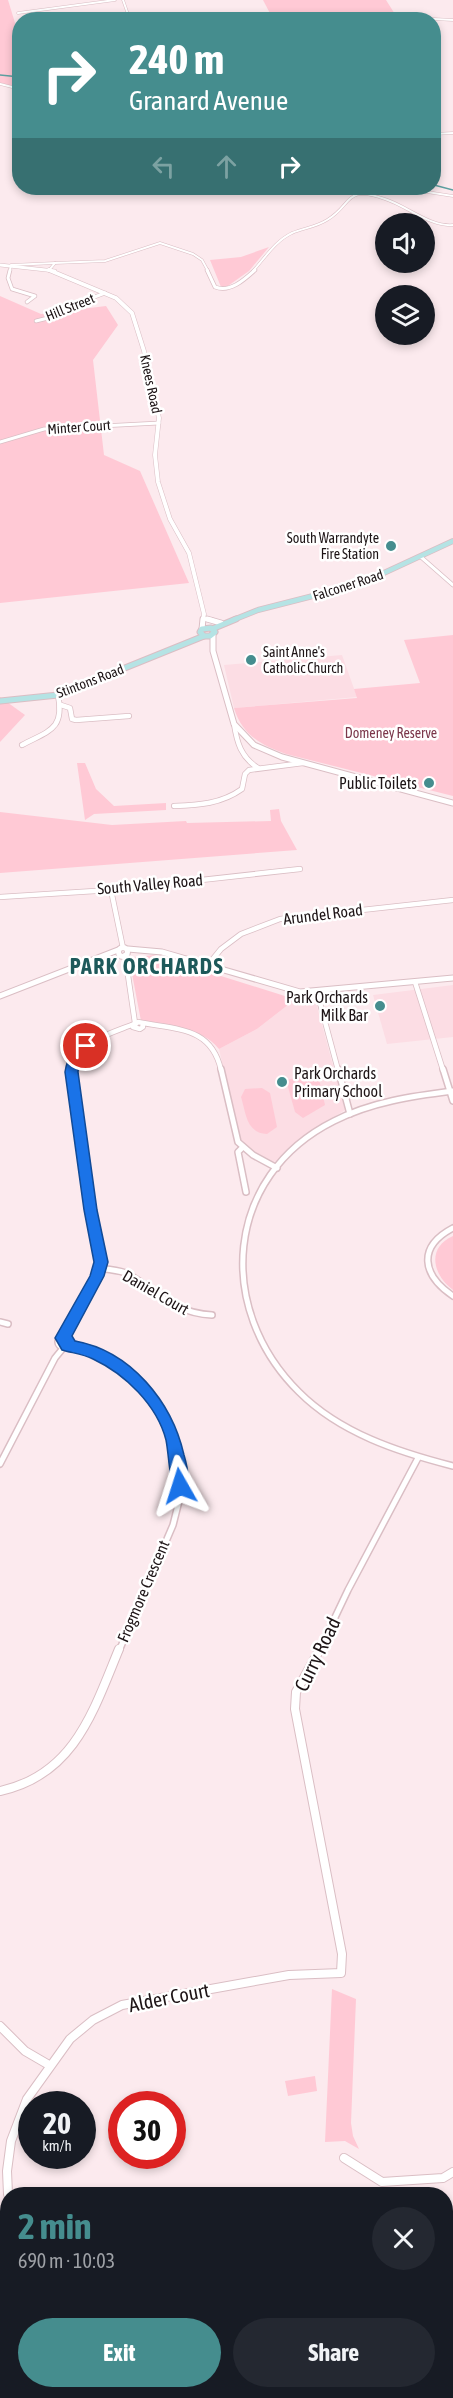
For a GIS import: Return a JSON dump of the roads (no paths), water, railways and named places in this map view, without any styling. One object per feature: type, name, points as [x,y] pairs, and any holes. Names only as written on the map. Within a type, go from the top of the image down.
[{"type":"main road","name":"Falconer Road","points":[[213,631],[221,623],[360,584],[453,541]]},
{"type":"main road","name":"Falconer Road","points":[[213,631],[240,617]]},
{"type":"main road","points":[[203,633],[213,631]]},
{"type":"main road","name":"Stintons Road","points":[[177,645],[203,633]]},
{"type":"main road","name":"Stintons Road","points":[[0,700],[58,695],[203,633]]},
{"type":"street","points":[[25,12],[115,0]]},
{"type":"street","points":[[27,302],[34,296],[12,289],[8,278],[11,265],[105,261],[160,243],[199,258],[207,267],[212,284],[226,289],[254,271],[287,234],[330,219],[348,199],[356,195],[377,195],[442,226],[453,225]]},
{"type":"street","points":[[50,269],[51,265],[59,263]]},
{"type":"street","name":"Knees Road","points":[[0,265],[50,269],[122,302],[132,313],[144,351],[159,423],[155,454],[158,482],[170,519],[189,553],[205,616],[213,631],[213,651]]},
{"type":"street","name":"Hill Street","points":[[36,321],[56,316],[66,308],[105,293]]},
{"type":"street","name":"Minter Court","points":[[0,442],[44,429],[159,423]]},
{"type":"street","points":[[421,557],[448,578],[453,585]]},
{"type":"street","points":[[205,616],[221,623]]},
{"type":"street","name":"Knees Road","points":[[205,616],[203,633],[213,651],[241,753],[248,762],[258,768]]},
{"type":"street","points":[[196,638],[209,643]]},
{"type":"street","points":[[22,745],[52,730],[60,722],[61,705],[58,695]]},
{"type":"street","points":[[61,705],[70,708],[72,719],[76,720],[129,716]]},
{"type":"street","name":"Knees Road","points":[[234,724],[254,745],[282,757],[453,803]]},
{"type":"street","points":[[174,806],[227,800],[242,789],[245,774],[258,768],[304,763]]},
{"type":"street","name":"South Valley Road","points":[[0,897],[111,890],[300,869]]},
{"type":"street","points":[[111,890],[138,1025]]},
{"type":"street","name":"Arundel Road","points":[[208,965],[221,949],[241,934],[280,919],[453,900]]},
{"type":"street","points":[[0,996],[100,957],[143,950],[162,952],[280,988],[317,992],[453,978]]},
{"type":"street","points":[[415,982],[453,1101]]},
{"type":"street","points":[[317,992],[350,1114]]},
{"type":"street","points":[[0,1464],[65,1343],[100,1268],[71,1068],[75,1056],[86,1046],[138,1025],[157,1026],[191,1033],[205,1039],[215,1048],[235,1134],[243,1147],[277,1168]]},
{"type":"street","points":[[452,1092],[397,1099],[350,1114],[319,1130],[277,1168],[255,1203],[245,1230],[242,1251],[247,1311],[258,1340],[281,1373],[306,1399],[359,1434],[418,1458],[453,1466]]},
{"type":"street","points":[[243,1147],[238,1152],[246,1192]]},
{"type":"street","points":[[453,1228],[434,1241],[428,1251],[427,1263],[436,1283],[453,1296]]},
{"type":"street","name":"Daniel Court","points":[[100,1268],[126,1273],[159,1298],[194,1314],[212,1315]]},
{"type":"street","points":[[0,1322],[8,1324]]},
{"type":"street","name":"Frogmore Crescent","points":[[0,1791],[25,1783],[44,1773],[72,1748],[80,1737],[164,1543],[179,1500],[180,1474],[176,1448],[158,1408],[140,1385],[120,1368],[81,1348],[65,1343]]},
{"type":"street","name":"Curry Road","points":[[341,1973],[342,1954],[295,1709],[296,1692],[418,1458]]},
{"type":"street","name":"Alder Court","points":[[8,2187],[7,2171],[15,2128],[27,2099],[49,2065],[70,2039],[93,2020],[122,2005],[289,1975],[341,1973]]},
{"type":"street","points":[[0,2026],[25,2050],[49,2065]]},
{"type":"street","points":[[344,2158],[382,2182],[443,2178],[453,2172]]},
{"type":"waterway","points":[[0,75],[12,76]]},
{"type":"waterway","points":[[441,187],[453,190]]},
{"type":"place","name":"South Warrandyte Fire Station","points":[[391,546]]},
{"type":"place","name":"Saint Anne's Catholic Church","points":[[251,660]]},
{"type":"place","name":"Public Toilets","points":[[429,783]]},
{"type":"place","name":"Park Orchards Milk Bar","points":[[380,1006]]},
{"type":"place","name":"Park Orchards Primary School","points":[[282,1082]]},
{"type":"district","name":"PARK ORCHARDS","points":[[147,966]]},
{"type":"park label","name":"Domeney Reserve","points":[[391,733]]}]
